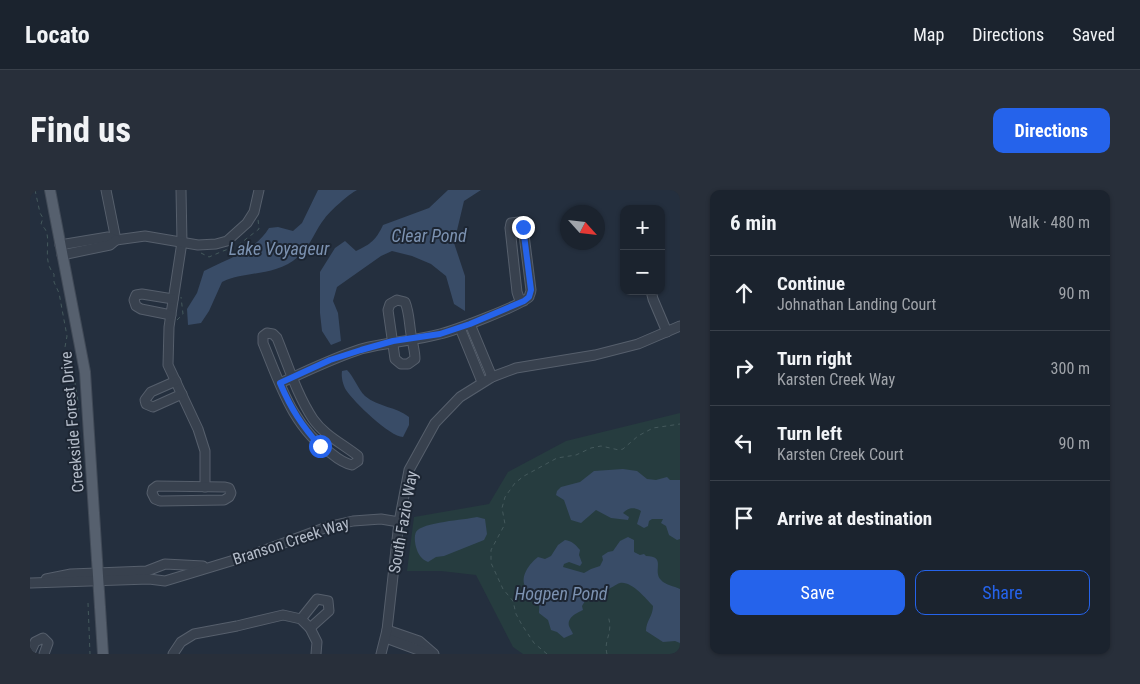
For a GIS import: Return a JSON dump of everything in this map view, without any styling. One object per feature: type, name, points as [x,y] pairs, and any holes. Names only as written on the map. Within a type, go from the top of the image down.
[{"type":"main road","name":"Creekside Forest Drive","points":[[50,190],[85,372],[103,654]]},
{"type":"street","points":[[106,190],[116,240]]},
{"type":"street","points":[[181,190],[182,242],[173,299],[168,365],[198,429],[205,451],[205,486]]},
{"type":"street","points":[[61,250],[110,245],[116,240],[145,236],[198,245],[227,241],[248,223],[254,212],[259,190]]},
{"type":"street","points":[[280,383],[330,360],[393,341],[440,334],[460,328],[524,301],[529,297],[531,290],[523,227],[519,222],[511,222],[510,228],[517,292],[519,298],[524,301]]},
{"type":"street","points":[[171,318],[141,309],[136,306],[134,300],[136,296],[142,294],[173,299]]},
{"type":"street","points":[[652,295],[667,332]]},
{"type":"street","points":[[397,300],[405,302],[408,308],[415,359],[408,364],[401,364],[395,359],[393,341],[388,310],[390,304],[397,300]]},
{"type":"street","points":[[470,324],[492,377]]},
{"type":"street","name":"South Fazio Way","points":[[381,654],[387,634],[400,522],[409,470],[435,423],[460,398],[492,377],[516,368],[595,355],[638,344],[680,326]]},
{"type":"street","points":[[460,328],[482,382]]},
{"type":"street","points":[[267,333],[273,334],[277,338],[313,420],[330,436],[358,456],[358,461],[352,465],[345,463],[320,446],[303,428],[290,407],[280,383],[263,343],[264,336],[267,333]]},
{"type":"street","points":[[176,381],[151,392],[145,400],[146,404],[153,407],[182,394]]},
{"type":"street","points":[[158,486],[205,486],[229,488],[231,493],[224,500],[160,501],[154,498],[152,493],[153,489],[158,486]]},
{"type":"street","name":"Branson Creek Way","points":[[30,584],[99,576],[148,575],[165,581],[254,554],[327,527],[353,521],[381,519],[400,522]]},
{"type":"street","name":"Branson Creek Way","points":[[148,575],[165,564],[214,566]]},
{"type":"street","points":[[178,566],[180,576]]},
{"type":"street","points":[[297,618],[317,599],[328,601],[328,611],[310,628]]},
{"type":"street","points":[[173,654],[182,642],[194,634],[283,615],[297,618],[310,628],[317,642],[316,654]]},
{"type":"street","points":[[387,634],[428,654]]},
{"type":"street","points":[[387,634],[419,641],[434,654]]},
{"type":"street","points":[[30,653],[35,642],[43,638],[48,643],[44,654]]},
{"type":"path","points":[[35,190],[40,213],[43,218],[41,224],[47,232],[46,249],[49,269],[54,274],[54,282],[59,293],[67,336],[65,347],[68,361],[72,368],[72,378],[76,383],[79,407],[75,416],[77,440],[80,448],[79,477]]},
{"type":"path","points":[[171,318],[179,319],[183,314],[180,290]]},
{"type":"path","points":[[547,654],[534,643],[518,618],[513,601],[503,589],[491,563],[492,547],[505,524],[502,508],[505,497],[517,481],[558,458],[576,455],[591,448],[601,446],[619,450],[623,449],[638,436],[653,428],[680,424]]},
{"type":"path","points":[[88,603],[90,654]]},
{"type":"path","points":[[606,653],[611,626],[608,616]]},
{"type":"green space","points":[[680,413],[680,654],[523,654],[513,647],[476,575],[441,571],[407,571],[414,517],[489,504],[508,472],[566,441]]},
{"type":"water","name":"Lake Voyageur","points":[[318,190],[357,190],[327,215],[298,257],[271,271],[232,278],[222,282],[209,311],[201,323],[188,325],[187,309],[197,293],[204,271],[248,249],[269,228],[278,227],[293,231],[302,223]]},
{"type":"water","name":"Clear Pond","points":[[448,190],[481,190],[464,201],[454,243],[465,276],[465,311],[454,304],[446,276],[431,264],[412,256],[392,251],[381,256],[337,287],[333,301],[338,313],[341,341],[331,345],[322,331],[320,272],[335,248],[345,241],[356,251],[369,244],[383,225],[429,208]]},
{"type":"water","points":[[347,370],[360,390],[370,400],[399,411],[409,417],[409,425],[403,437],[381,425],[350,395],[345,388],[342,378],[342,371]]},
{"type":"water","points":[[623,469],[637,471],[647,479],[656,480],[667,477],[670,480],[680,480],[680,539],[677,540],[669,535],[666,526],[661,523],[663,519],[652,519],[649,521],[648,526],[644,528],[637,524],[641,511],[634,508],[623,513],[629,517],[628,520],[611,518],[596,510],[581,523],[571,520],[564,500],[556,495],[561,487],[580,482],[594,471]]},
{"type":"water","points":[[477,517],[485,519],[487,534],[484,540],[444,556],[436,557],[428,562],[420,556],[417,550],[415,535],[420,529],[435,524]]},
{"type":"water","name":"Hogpen Pond","points":[[628,537],[634,540],[634,552],[656,558],[659,576],[663,582],[680,589],[680,643],[675,641],[663,642],[646,631],[653,606],[638,591],[625,583],[620,583],[605,591],[607,597],[603,600],[594,598],[591,601],[585,601],[582,606],[583,610],[570,620],[569,626],[573,634],[564,638],[551,630],[548,620],[539,613],[537,599],[526,588],[524,582],[525,574],[532,563],[538,557],[545,559],[551,556],[558,545],[567,540],[580,550],[579,555],[582,563],[580,566],[569,562],[564,564],[563,567],[584,573],[600,566],[603,560],[602,556],[613,551],[620,541]]},
{"type":"route","points":[[320,446],[303,428],[290,407],[280,383],[330,360],[393,341],[440,334],[460,328],[524,301],[529,297],[531,290],[523,227]]}]
